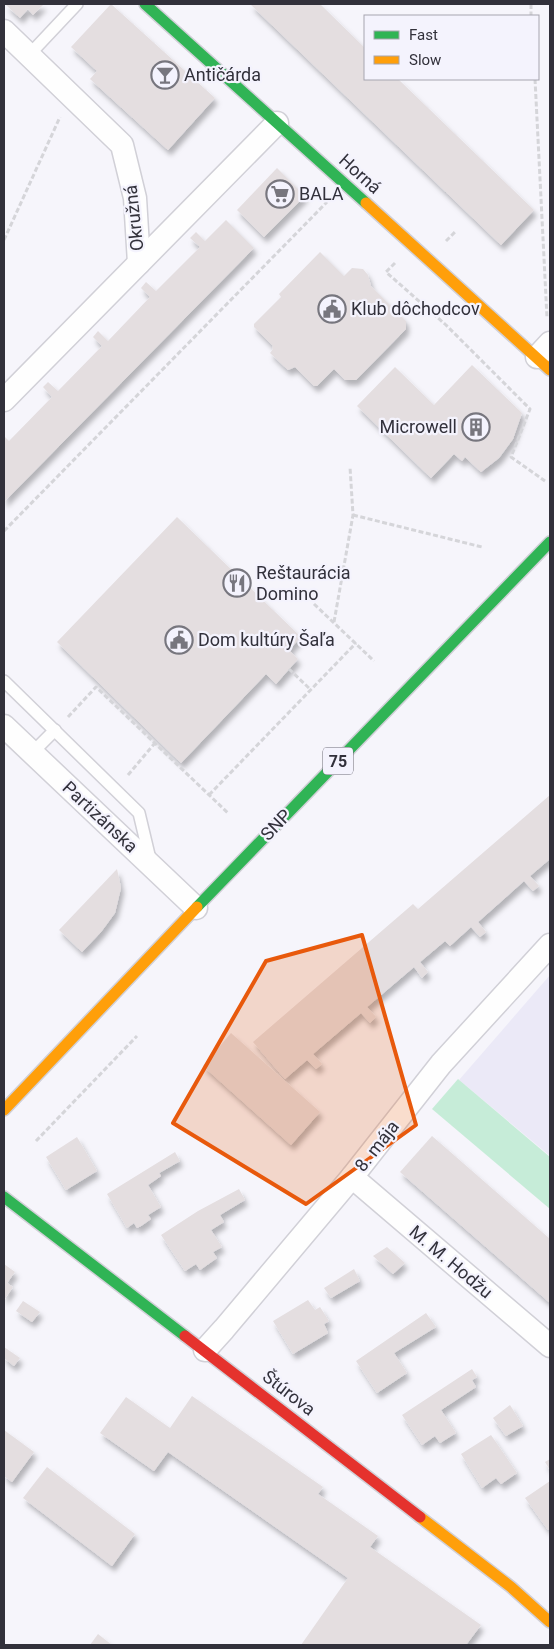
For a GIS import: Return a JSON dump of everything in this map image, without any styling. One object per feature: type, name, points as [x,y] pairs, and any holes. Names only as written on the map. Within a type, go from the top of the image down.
[{"type":"street","name":"Horná","points":[[145,4],[412,245],[546,357]]},
{"type":"street","name":"Okružná","points":[[4,31],[122,145],[135,198],[139,262],[4,400]]},
{"type":"street","points":[[139,262],[277,123]]},
{"type":"street","name":"SNP","points":[[4,1110],[196,908],[550,542]]},
{"type":"street","name":"Partizánska","points":[[4,726],[196,908]]},
{"type":"street","name":"8. mája","points":[[205,1350],[352,1177],[441,1064],[550,944]]},
{"type":"street","name":"M. M. Hodžu","points":[[352,1177],[550,1346]]},
{"type":"street","name":"Štúrova","points":[[4,1197],[511,1587],[550,1622]]},
{"type":"lane","points":[[29,55],[76,4]]},
{"type":"lane","points":[[4,681],[140,813],[151,866]]},
{"type":"lane","points":[[32,753],[55,730]]},
{"type":"path","points":[[534,80],[547,318]]},
{"type":"path","points":[[4,240],[66,104],[69,93]]},
{"type":"path","points":[[4,531],[345,184]]},
{"type":"path","points":[[412,245],[386,272],[446,325],[530,409],[511,457],[545,481]]},
{"type":"path","points":[[334,622],[353,515],[350,466]]},
{"type":"path","points":[[353,515],[482,547]]},
{"type":"path","points":[[314,604],[374,661]]},
{"type":"path","points":[[210,795],[356,644]]},
{"type":"path","points":[[289,669],[311,690]]},
{"type":"path","points":[[55,730],[96,687],[229,814]]},
{"type":"path","points":[[116,789],[155,743]]},
{"type":"path","points":[[36,1141],[137,1036]]},
{"type":"highlighted area","points":[[362,935],[416,1125],[306,1204],[173,1123],[266,961]]},
{"type":"shaded area","points":[[550,975],[550,1156],[459,1080]]},
{"type":"green space","points":[[458,1079],[550,1157],[550,1209],[432,1109]]},
{"type":"building","points":[[5,4],[44,4],[33,15],[28,9],[20,18]]},
{"type":"building","points":[[111,4],[215,98],[168,150],[90,79],[97,71],[71,47]]},
{"type":"building","points":[[250,4],[320,4],[364,47],[364,80],[399,80],[534,210],[501,245]]},
{"type":"building","points":[[277,168],[305,196],[264,237],[237,210]]},
{"type":"building","points":[[226,220],[254,248],[4,502],[4,436],[9,441],[52,397],[43,387],[48,382],[58,391],[102,346],[93,337],[98,331],[108,341],[150,297],[141,288],[146,282],[156,291],[200,247],[190,238],[196,232],[205,241]]},
{"type":"building","name":"Klub dôchodcov","points":[[320,252],[344,276],[352,268],[363,269],[368,275],[371,286],[406,321],[406,329],[356,380],[345,380],[334,369],[317,386],[314,386],[295,367],[288,370],[270,353],[273,346],[254,327],[254,324],[281,297],[279,294]]},
{"type":"building","points":[[472,365],[522,413],[513,439],[499,458],[481,472],[465,457],[462,461],[454,454],[431,478],[357,406],[395,367],[434,405]]},
{"type":"building","name":"Dom kultúry Šaľa","points":[[177,517],[301,637],[289,650],[298,659],[276,684],[266,674],[181,763],[57,642]]},
{"type":"building","points":[[550,795],[550,859],[530,876],[539,886],[533,891],[524,881],[478,922],[486,932],[480,937],[471,927],[450,946],[445,941],[420,962],[428,972],[422,978],[414,967],[367,1007],[376,1017],[370,1023],[361,1013],[313,1054],[322,1064],[316,1069],[307,1060],[285,1079],[253,1042],[413,904],[418,909]]},
{"type":"building","points":[[117,869],[121,888],[115,913],[101,932],[82,952],[59,930]]},
{"type":"building","points":[[231,1033],[320,1112],[291,1145],[203,1066]]},
{"type":"building","points":[[432,1136],[550,1239],[550,1303],[400,1172]]},
{"type":"building","points":[[77,1137],[97,1171],[66,1190],[46,1157]]},
{"type":"building","points":[[175,1152],[180,1161],[159,1173],[161,1176],[148,1185],[161,1207],[148,1215],[151,1219],[141,1226],[137,1228],[134,1223],[127,1228],[107,1194]]},
{"type":"building","points":[[239,1189],[245,1200],[220,1215],[224,1222],[211,1230],[222,1247],[213,1252],[217,1258],[200,1270],[196,1264],[185,1271],[161,1235],[198,1211]]},
{"type":"building","points":[[387,1247],[405,1263],[393,1274],[373,1256]]},
{"type":"building","points":[[4,1264],[15,1272],[7,1283],[13,1287],[4,1300]]},
{"type":"building","points":[[354,1269],[360,1281],[331,1298],[324,1288]]},
{"type":"building","points":[[308,1300],[315,1310],[320,1307],[329,1321],[324,1324],[328,1333],[293,1354],[273,1321]]},
{"type":"building","points":[[23,1301],[40,1312],[32,1322],[16,1311]]},
{"type":"building","points":[[426,1313],[436,1327],[394,1353],[407,1373],[377,1393],[356,1361]]},
{"type":"building","points":[[4,1347],[20,1358],[14,1366],[4,1358]]},
{"type":"building","points":[[472,1369],[477,1377],[472,1380],[476,1387],[441,1410],[456,1433],[440,1443],[435,1436],[422,1445],[402,1415]]},
{"type":"building","points":[[192,1396],[323,1487],[318,1494],[378,1536],[370,1547],[481,1625],[466,1645],[301,1645],[348,1578],[168,1452],[154,1471],[100,1433],[126,1397],[170,1428]]},
{"type":"building","points":[[510,1405],[523,1426],[506,1436],[493,1418]]},
{"type":"building","points":[[4,1430],[34,1452],[12,1482],[4,1476]]},
{"type":"building","points":[[491,1435],[517,1473],[501,1484],[496,1478],[482,1488],[461,1454]]},
{"type":"building","points":[[550,1459],[550,1470],[545,1462]]},
{"type":"building","points":[[47,1467],[135,1534],[112,1566],[23,1498]]},
{"type":"building","points":[[550,1481],[550,1529],[548,1530],[525,1498]]},
{"type":"building","points":[[98,1634],[112,1645],[90,1645]]},
{"type":"traffic: fast","points":[[145,4],[366,203]]},
{"type":"traffic: fast","points":[[197,907],[550,542]]},
{"type":"traffic: fast","points":[[4,1197],[185,1336]]},
{"type":"traffic: slow","points":[[366,203],[550,370]]},
{"type":"traffic: slow","points":[[4,1110],[197,907]]},
{"type":"traffic: slow","points":[[420,1517],[511,1587],[550,1622]]},
{"type":"traffic: jam","points":[[185,1336],[420,1517]]},
{"type":"place","name":"Antičárda","points":[[165,75]]},
{"type":"place","name":"BALA","points":[[280,194]]},
{"type":"place","name":"Klub dôchodcov","points":[[332,309]]},
{"type":"place","name":"Microwell","points":[[476,427]]},
{"type":"place","name":"Reštaurácia Domino","points":[[237,583]]},
{"type":"place","name":"Dom kultúry Šaľa","points":[[179,640]]}]
